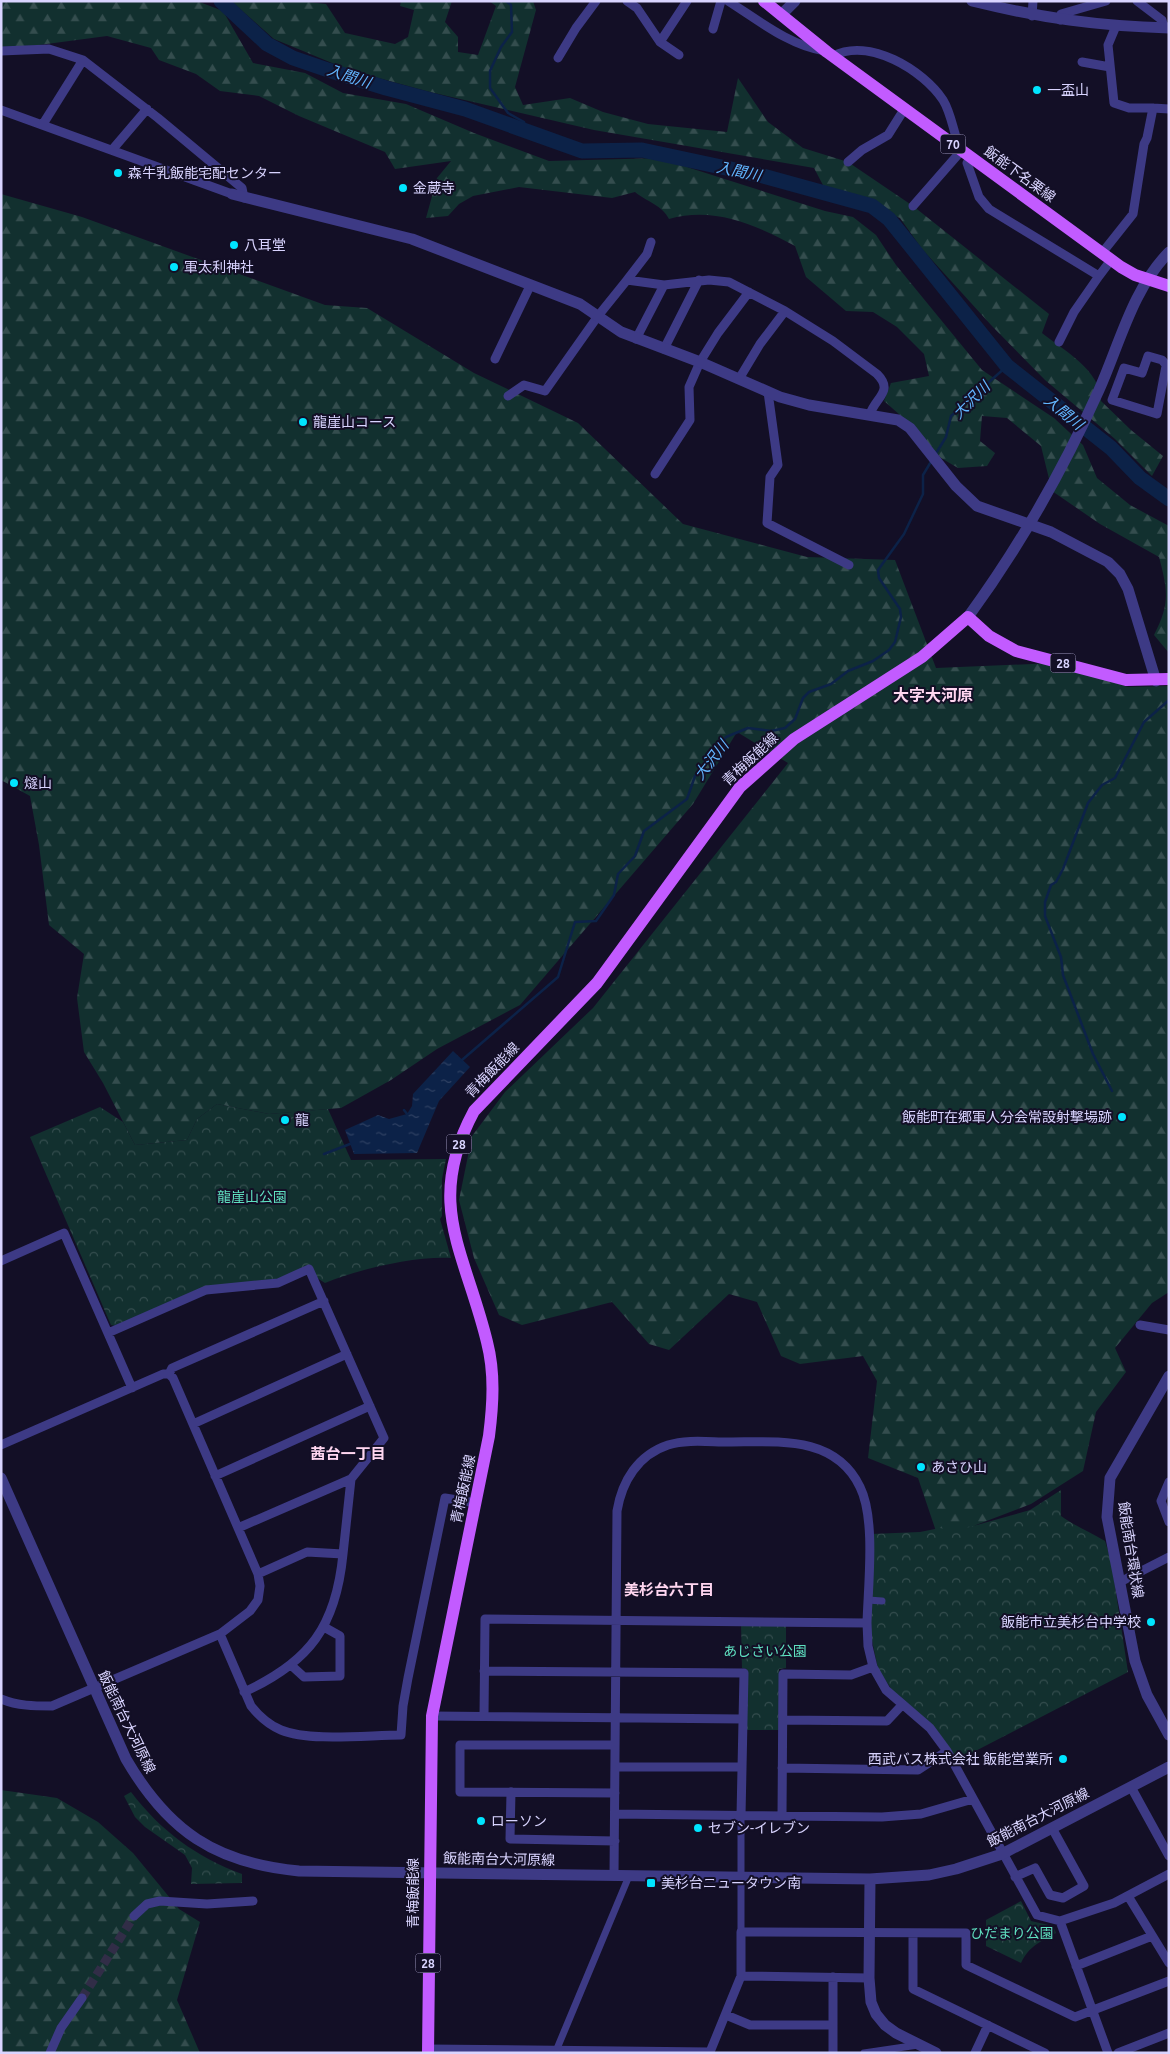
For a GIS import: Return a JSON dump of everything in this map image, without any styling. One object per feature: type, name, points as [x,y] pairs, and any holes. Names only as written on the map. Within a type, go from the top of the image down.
[{"type":"main road","name":"飯能下名栗線","points":[[764,1],[830,54],[1107,256],[1135,275],[1169,286]]},
{"type":"main road","name":"28","points":[[968,617],[989,636],[1016,651],[1126,680],[1163,680]]},
{"type":"main road","name":"青梅飯能線","points":[[428,2051],[428,1873],[432,1716],[476,1503],[489,1436],[492,1407],[492,1366],[487,1341],[453,1227],[449,1191],[454,1161],[465,1129],[474,1111],[597,983],[740,787],[794,739],[922,657],[968,617]]},
{"type":"street","points":[[558,58],[576,28],[596,1]]},
{"type":"street","points":[[627,1],[637,8],[660,42],[679,55]]},
{"type":"street","points":[[660,42],[687,1]]},
{"type":"street","points":[[713,29],[722,1]]},
{"type":"street","points":[[728,1],[794,42],[811,49],[830,54],[844,52],[876,53],[914,70],[927,81],[944,101],[979,197],[989,208],[1099,276]]},
{"type":"street","points":[[781,15],[795,1]]},
{"type":"street","points":[[972,1],[1032,16],[1060,20],[1116,26],[1167,28]]},
{"type":"street","points":[[1032,16],[1034,1]]},
{"type":"street","points":[[1137,1],[1162,20],[1167,28]]},
{"type":"street","points":[[1060,20],[1061,14],[1101,2]]},
{"type":"street","points":[[1116,26],[1108,45],[1114,103],[1129,108],[1169,109]]},
{"type":"street","points":[[1,51],[49,48],[83,60],[242,188],[244,198]]},
{"type":"street","points":[[43,124],[83,60]]},
{"type":"street","points":[[1082,62],[1110,66]]},
{"type":"street","points":[[848,162],[862,150],[888,135],[905,108]]},
{"type":"street","points":[[1059,342],[1074,312],[1099,276],[1107,256],[1133,214],[1144,144],[1153,108]]},
{"type":"street","points":[[1,110],[244,198],[389,231],[580,304],[621,332],[700,362],[768,392],[809,405],[890,417],[905,423],[946,475],[977,506],[1080,545],[1108,562],[1120,574],[1128,589],[1163,680]]},
{"type":"street","points":[[112,150],[147,110]]},
{"type":"street","points":[[912,206],[962,150]]},
{"type":"street","points":[[508,396],[524,385],[545,391],[598,316],[647,254],[650,242]]},
{"type":"street","points":[[968,617],[1029,525],[1054,482],[1100,388],[1146,279],[1169,252]]},
{"type":"street","points":[[627,280],[664,285],[699,280],[729,282],[785,311],[840,346],[884,380],[883,394],[873,405],[870,414]]},
{"type":"street","points":[[664,349],[699,280]]},
{"type":"street","points":[[636,339],[664,285]]},
{"type":"street","points":[[495,359],[530,286]]},
{"type":"street","points":[[655,474],[690,420],[689,387],[700,362],[718,332],[749,292]]},
{"type":"street","points":[[739,379],[760,344],[785,311]]},
{"type":"street","points":[[1148,356],[1162,360],[1167,367],[1157,414],[1112,400],[1124,368],[1142,373],[1148,356]]},
{"type":"street","points":[[768,392],[778,465],[770,477],[767,523],[849,565]]},
{"type":"street","points":[[1,1261],[64,1233],[132,1388]]},
{"type":"street","points":[[108,1334],[206,1290],[278,1283],[309,1269],[384,1438],[351,1479],[238,1528]]},
{"type":"street","points":[[169,1374],[172,1368],[324,1301]]},
{"type":"street","points":[[1140,1326],[1169,1330]]},
{"type":"street","points":[[192,1424],[347,1354]]},
{"type":"street","points":[[1,1445],[163,1374],[169,1374],[173,1378],[258,1574],[260,1586],[254,1605],[237,1622],[220,1634],[52,1706],[12,1703],[1,1699]]},
{"type":"street","name":"飯能南台環状線","points":[[1169,1376],[1110,1478],[1107,1517],[1135,1661],[1147,1695],[1169,1735]]},
{"type":"street","points":[[215,1476],[370,1406]]},
{"type":"street","points":[[614,1876],[618,1511],[625,1480],[649,1455],[668,1445],[687,1442],[791,1442],[813,1446],[829,1453],[848,1468],[860,1487],[868,1508],[867,1623],[868,1646],[873,1667],[886,1690],[930,1728],[947,1751],[1037,1915],[1060,1921],[1128,1896],[1169,1874]]},
{"type":"street","name":"飯能南台大河原線","points":[[1,1478],[126,1759],[151,1799],[179,1826],[208,1846],[236,1860],[268,1868],[300,1871],[870,1879],[929,1875],[956,1870],[1002,1854],[1169,1767]]},
{"type":"street","points":[[244,1692],[267,1682],[292,1666],[310,1647],[324,1627],[340,1584],[351,1479]]},
{"type":"street","points":[[1169,1482],[1161,1501],[1169,1522]]},
{"type":"street","points":[[220,1634],[244,1692],[259,1716],[280,1730],[306,1736],[401,1735],[403,1706],[408,1678],[445,1498],[476,1503]]},
{"type":"street","points":[[258,1574],[307,1552],[343,1554]]},
{"type":"street","points":[[1120,1582],[1169,1557]]},
{"type":"street","points":[[868,1600],[882,1601]]},
{"type":"street","points":[[484,1716],[485,1619],[867,1623]]},
{"type":"street","points":[[292,1666],[304,1677],[340,1676],[340,1636],[324,1627]]},
{"type":"street","points":[[782,1816],[783,1674],[850,1675],[873,1667]]},
{"type":"street","points":[[428,2051],[710,2052],[741,1976],[740,1877],[744,1673],[484,1671]]},
{"type":"street","points":[[783,1720],[887,1721],[902,1705]]},
{"type":"street","points":[[432,1716],[743,1719]]},
{"type":"street","points":[[615,1745],[460,1745],[460,1792],[615,1793]]},
{"type":"street","points":[[782,1768],[918,1770],[947,1751]]},
{"type":"street","points":[[615,1767],[742,1767]]},
{"type":"street","points":[[1131,1787],[1169,1856]]},
{"type":"street","points":[[511,1792],[510,1839],[614,1841]]},
{"type":"street","points":[[615,1814],[882,1816],[921,1814],[973,1799]]},
{"type":"street","points":[[1015,1878],[1035,1868],[1050,1896],[1063,1898],[1084,1886],[1052,1828]]},
{"type":"street","points":[[556,2051],[629,1876]]},
{"type":"street","points":[[870,1879],[869,1992],[876,2014],[896,2033],[936,2053]]},
{"type":"street","points":[[1128,1896],[1169,1963]]},
{"type":"street","points":[[134,1916],[146,1904],[160,1901],[206,1904],[253,1902]]},
{"type":"street","points":[[1060,1921],[1108,2053]]},
{"type":"street","points":[[741,1932],[966,1933],[966,1965],[1075,2017],[1169,1981]]},
{"type":"street","points":[[913,1933],[913,1989],[1045,2053]]},
{"type":"street","points":[[1076,1966],[1152,1936]]},
{"type":"street","points":[[741,1976],[869,1978]]},
{"type":"street","points":[[833,1977],[833,2053]]},
{"type":"street","points":[[50,2053],[59,2032],[82,1998]]},
{"type":"street","points":[[726,2015],[750,2025],[834,2025]]},
{"type":"street","points":[[975,2053],[988,2025]]},
{"type":"street","points":[[1118,2053],[1169,2033]]},
{"type":"street","points":[[864,2053],[918,2044]]},
{"type":"green space","points":[[1,1],[197,1],[223,11],[253,63],[305,73],[343,93],[406,104],[474,133],[549,161],[663,158],[825,211],[853,217],[876,235],[896,265],[982,370],[1054,418],[1083,445],[1097,478],[1130,505],[1169,526],[1169,653],[1154,635],[1163,615],[1166,597],[1166,588],[1159,557],[1100,524],[1052,491],[1041,446],[1007,418],[982,416],[980,441],[995,453],[987,466],[958,468],[941,458],[908,422],[884,401],[891,383],[929,376],[924,354],[897,327],[873,312],[846,311],[806,277],[795,246],[750,225],[718,216],[702,215],[669,219],[659,207],[635,192],[612,198],[519,187],[473,196],[459,204],[448,216],[426,218],[437,178],[451,161],[395,169],[385,152],[299,116],[259,96],[220,91],[196,74],[159,60],[151,48],[107,36],[1,50]]},
{"type":"green space","points":[[231,1],[299,1],[326,4],[345,33],[395,44],[408,37],[414,10],[400,6],[401,1],[452,1],[445,22],[458,37],[458,52],[478,55],[496,6],[489,1],[533,1],[536,10],[515,87],[523,105],[570,98],[603,112],[648,124],[727,132],[738,78],[768,122],[803,148],[848,162],[913,206],[1049,314],[1042,333],[1088,370],[1095,380],[1101,401],[1131,430],[1163,456],[1152,476],[1115,439],[1045,380],[991,325],[922,249],[900,218],[824,187],[814,168],[594,130],[430,92],[349,70],[274,39]]},
{"type":"green space","points":[[1,194],[82,217],[325,305],[367,308],[474,373],[578,423],[683,524],[807,557],[895,560],[936,668],[1055,663],[1128,687],[1169,686],[1169,1292],[1152,1303],[1115,1348],[1126,1372],[1096,1412],[1083,1471],[1031,1504],[976,1525],[941,1546],[918,1478],[868,1458],[877,1381],[863,1356],[800,1364],[781,1356],[757,1302],[729,1294],[669,1350],[649,1344],[612,1302],[522,1325],[499,1315],[474,1258],[459,1200],[472,1136],[505,1092],[593,1008],[788,763],[737,732],[693,804],[520,1005],[437,1049],[391,1080],[341,1108],[269,1114],[217,1104],[197,1119],[187,1140],[135,1145],[103,1083],[84,1052],[77,998],[84,954],[49,925],[39,845],[30,796],[1,780]]},
{"type":"green space","name":"龍崖山公園","points":[[217,1104],[269,1114],[328,1109],[351,1160],[446,1159],[442,1179],[442,1216],[440,1219],[451,1258],[421,1259],[387,1264],[325,1283],[317,1278],[311,1265],[275,1280],[243,1283],[139,1316],[115,1326],[111,1325],[30,1137],[100,1107],[123,1122],[135,1145],[187,1140],[197,1119]]},
{"type":"green space","points":[[1061,1490],[1061,1516],[1105,1541],[1111,1560],[1128,1672],[958,1760],[939,1734],[892,1690],[878,1669],[870,1631],[871,1534],[920,1532],[940,1528],[960,1532],[966,1528],[1030,1510]]},
{"type":"green space","name":"あじさい公園","points":[[741,1624],[786,1624],[786,1668],[779,1669],[779,1730],[747,1730],[747,1669],[742,1668]]},
{"type":"green space","points":[[1,1790],[57,1798],[98,1822],[133,1853],[179,1909],[200,1922],[177,2000],[200,2053],[1,2053]]},
{"type":"green space","points":[[131,1792],[167,1831],[209,1860],[242,1874],[242,1883],[191,1884],[192,1868],[185,1855],[145,1827],[135,1817],[124,1796]]},
{"type":"green space","name":"ひだまり公園","points":[[1021,1901],[1031,1921],[1053,1926],[1056,1933],[1031,1948],[1021,1963],[986,1946],[986,1920]]},
{"type":"water","points":[[453,1051],[470,1067],[439,1101],[417,1153],[354,1154],[345,1130],[378,1115],[389,1119],[407,1114],[412,1106],[413,1094]]},
{"type":"waterway","name":"入間川","points":[[221,1],[267,44],[293,58],[386,88],[465,109],[582,151],[642,150],[763,176],[872,206],[889,219],[1007,366],[1111,448],[1140,478],[1169,499]]},
{"type":"waterway","points":[[506,1],[511,5],[512,32],[501,47],[490,71],[490,88],[508,113],[524,122],[526,131]]},
{"type":"waterway","name":"大沢川","points":[[935,455],[946,437],[951,416],[1007,366]]},
{"type":"waterway","name":"大沢川","points":[[462,1060],[558,977],[575,922],[596,921],[614,895],[618,874],[635,856],[644,831],[687,799],[695,776],[726,737],[748,728],[771,731],[785,728],[795,719],[803,698],[809,692],[831,684],[848,671],[873,661],[889,650],[895,642],[901,617],[900,609],[879,578],[878,570],[904,534],[923,494],[923,475],[932,460]]},
{"type":"waterway","points":[[1112,1091],[1093,1054],[1063,975],[1061,957],[1045,916],[1045,902],[1051,885],[1056,882],[1063,869],[1088,803],[1102,785],[1115,778],[1144,722],[1169,700]]},
{"type":"waterway","points":[[404,1110],[407,1114]]},
{"type":"waterway","points":[[324,1154],[350,1144]]},
{"type":"tunnel","points":[[82,1998],[134,1916]]},
{"type":"place","name":"一盃山","points":[[1037,90]]},
{"type":"place","name":"森牛乳飯能宅配センター","points":[[118,173]]},
{"type":"place","name":"金蔵寺","points":[[403,188]]},
{"type":"place","name":"八耳堂","points":[[234,245]]},
{"type":"place","name":"軍太利神社","points":[[174,267]]},
{"type":"place","name":"龍崖山コース","points":[[303,422]]},
{"type":"place","name":"燧山","points":[[14,783]]},
{"type":"place","name":"飯能町在郷軍人分会常設射撃場跡","points":[[1122,1117]]},
{"type":"place","name":"龍","points":[[285,1120]]},
{"type":"place","name":"あさひ山","points":[[921,1467]]},
{"type":"place","name":"飯能市立美杉台中学校","points":[[1151,1622]]},
{"type":"place","name":"西武バス株式会社 飯能営業所","points":[[1063,1759]]},
{"type":"place","name":"ローソン","points":[[481,1821]]},
{"type":"place","name":"セブン-イレブン","points":[[698,1828]]},
{"type":"place","name":"美杉台ニュータウン南","points":[[651,1883]]},
{"type":"district","name":"大字大河原","points":[[933,695]]},
{"type":"district","name":"茜台一丁目","points":[[348,1453]]},
{"type":"district","name":"美杉台六丁目","points":[[669,1589]]}]
